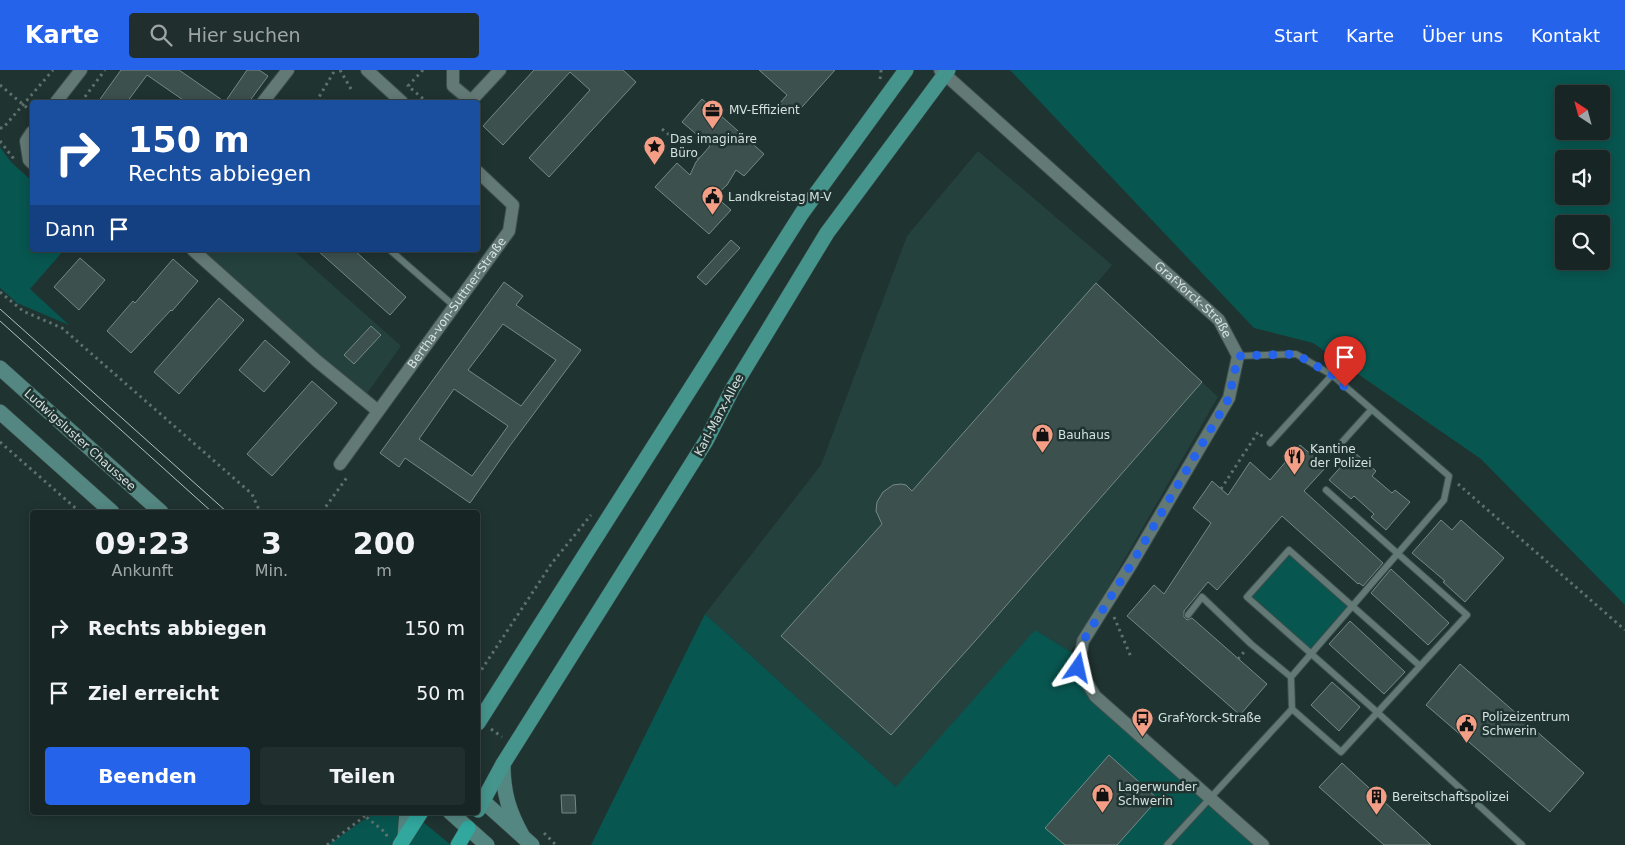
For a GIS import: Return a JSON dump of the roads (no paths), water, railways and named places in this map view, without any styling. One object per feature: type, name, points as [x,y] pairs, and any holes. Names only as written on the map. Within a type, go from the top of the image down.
[{"type":"highway","points":[[398,841],[419,815]]},
{"type":"highway","points":[[458,845],[468,828]]},
{"type":"main road","points":[[480,721],[802,213],[906,70]]},
{"type":"main road","name":"Karl-Marx-Allee","points":[[480,802],[706,441],[733,388],[827,233],[944,71]]},
{"type":"main road","name":"Karl-Marx-Allee","points":[[468,828],[474,815]]},
{"type":"street","points":[[58,100],[81,70]]},
{"type":"street","points":[[265,100],[288,70]]},
{"type":"street","points":[[366,70],[400,100]]},
{"type":"street","points":[[452,70],[454,86],[469,100]]},
{"type":"street","points":[[473,100],[500,70]]},
{"type":"street","name":"Graf-Yorck-Straße","points":[[944,71],[1220,320],[1238,356]]},
{"type":"street","points":[[30,135],[26,141],[30,161]]},
{"type":"street","name":"Bertha-von-Suttner-Straße","points":[[340,464],[508,231],[513,205],[480,174]]},
{"type":"street","points":[[195,252],[316,360],[378,411]]},
{"type":"street","points":[[1238,356],[1229,398],[1083,641],[1078,668],[1095,696],[1263,845]]},
{"type":"street","name":"Ludwigsluster Chaussee","points":[[0,370],[159,510]]},
{"type":"street","points":[[0,412],[110,510]]},
{"type":"street","points":[[503,764],[503,783],[506,800],[511,814],[527,841]]},
{"type":"street","points":[[480,806],[527,841]]},
{"type":"street","points":[[398,841],[405,815]]},
{"type":"street","points":[[453,815],[487,845]]},
{"type":"lane","points":[[392,252],[454,305]]},
{"type":"lane","points":[[1167,845],[1292,709],[1291,677],[1444,500],[1449,476],[1332,375],[1296,354],[1238,356]]},
{"type":"lane","points":[[1270,443],[1332,375]]},
{"type":"lane","points":[[1334,451],[1372,410]]},
{"type":"lane","points":[[1292,709],[1341,752],[1467,615],[1326,490]]},
{"type":"lane","points":[[1420,666],[1289,550],[1247,597],[1377,712],[1522,845]]},
{"type":"lane","points":[[1188,615],[1202,597],[1252,644],[1291,677]]},
{"type":"tram line","points":[[0,309],[225,510]]},
{"type":"tram line","points":[[0,321],[210,510]]},
{"type":"place","name":"MV-Effizient","points":[[713,129]]},
{"type":"place","name":"Das imaginäre Büro","points":[[654,165]]},
{"type":"place","name":"Landkreistag M-V","points":[[712,216]]},
{"type":"place","name":"Bauhaus","points":[[1042,454]]},
{"type":"place","name":"Kantine der Polizei","points":[[1294,475]]},
{"type":"place","name":"Graf-Yorck-Straße","points":[[1142,737]]},
{"type":"place","name":"Polizeizentrum Schwerin","points":[[1466,743]]},
{"type":"place","name":"Lagerwunder Schwerin","points":[[1102,813]]},
{"type":"place","name":"Bereitschaftspolizei","points":[[1376,816]]}]
